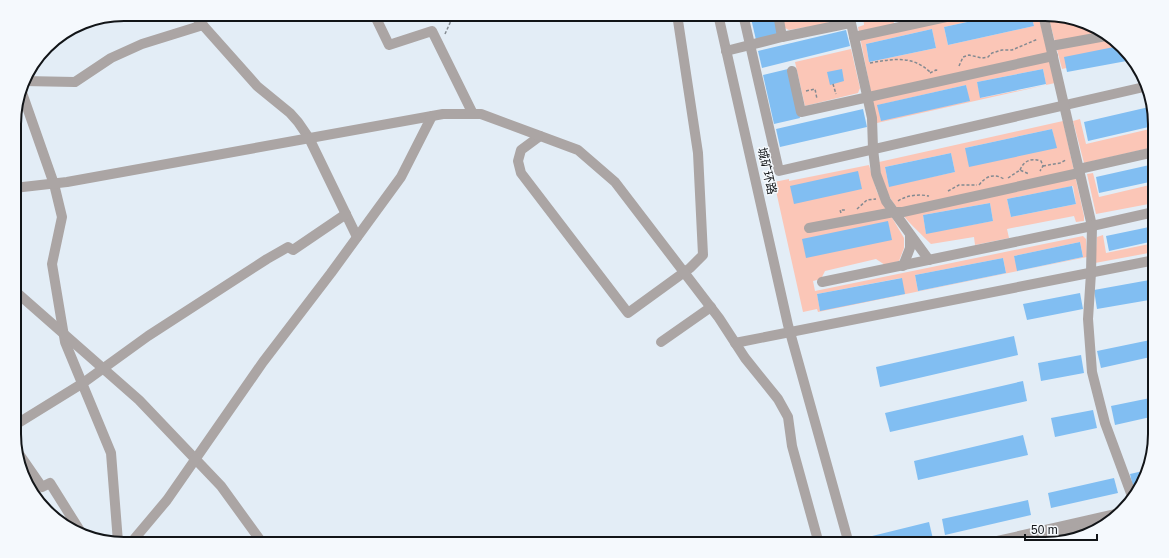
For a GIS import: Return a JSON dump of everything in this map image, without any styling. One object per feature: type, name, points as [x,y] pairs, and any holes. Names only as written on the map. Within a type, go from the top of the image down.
[{"type":"street","points":[[199,21],[258,86],[290,113],[309,138],[357,237]]},
{"type":"street","points":[[377,21],[389,45],[432,31],[473,114]]},
{"type":"street","points":[[540,136],[521,150],[518,161],[521,173],[628,313],[684,272],[703,255],[698,153],[678,21]]},
{"type":"street","name":"城矿环路","points":[[720,21],[788,325],[847,537]]},
{"type":"street","points":[[745,21],[779,170],[1141,88]]},
{"type":"street","points":[[779,21],[782,37]]},
{"type":"street","points":[[726,51],[839,21]]},
{"type":"street","points":[[851,21],[872,118],[873,149],[876,174],[890,206],[929,260]]},
{"type":"street","points":[[854,38],[929,21]]},
{"type":"street","points":[[1045,21],[1092,226],[1088,319],[1092,372],[1105,423],[1130,491]]},
{"type":"street","points":[[31,81],[75,82],[111,58],[142,44],[203,25]]},
{"type":"street","points":[[1051,46],[1100,37]]},
{"type":"street","points":[[792,71],[801,112],[867,96],[1053,56]]},
{"type":"street","points":[[25,98],[54,184],[62,217],[52,264],[65,342],[111,453],[113,498],[117,536]]},
{"type":"street","points":[[21,187],[54,184],[443,114],[481,114],[578,150],[615,182],[711,307],[745,358],[778,399],[788,417],[792,446],[817,537]]},
{"type":"street","points":[[136,537],[167,500],[262,362],[401,177],[432,116]]},
{"type":"street","points":[[809,228],[842,221],[890,206],[902,212],[1148,154]]},
{"type":"street","points":[[822,282],[1148,213]]},
{"type":"street","points":[[21,421],[83,383],[148,336],[267,259],[288,247],[293,250],[346,214]]},
{"type":"street","points":[[903,266],[910,248],[910,235]]},
{"type":"street","points":[[735,343],[1148,261]]},
{"type":"street","points":[[21,296],[139,400],[221,486],[258,537]]},
{"type":"street","points":[[662,342],[711,307]]},
{"type":"street","points":[[26,465],[42,488],[50,483],[76,525]]},
{"type":"street","points":[[1015,537],[1108,516]]},
{"type":"street","points":[[1050,537],[1083,530]]},
{"type":"path","points":[[439,45],[451,21]]},
{"type":"path","points":[[959,67],[963,57],[969,55],[982,58],[988,57],[992,53],[1002,50],[1012,50],[1048,36]]},
{"type":"path","points":[[860,65],[896,59],[912,61],[926,68],[930,72]]},
{"type":"path","points":[[930,72],[936,70],[940,71]]},
{"type":"path","points":[[926,84],[930,72]]},
{"type":"path","points":[[797,93],[814,89],[819,108]]},
{"type":"path","points":[[1035,174],[1040,171],[1043,166],[1060,163],[1067,160],[1075,151]]},
{"type":"path","points":[[1000,183],[1020,170],[1022,164],[1029,160],[1041,161],[1043,166]]},
{"type":"path","points":[[1020,170],[1029,174]]},
{"type":"path","points":[[979,185],[983,179],[988,176],[1000,176],[1006,179]]},
{"type":"path","points":[[852,210],[857,209],[867,200],[876,199],[890,206],[902,198],[914,195],[934,197]]},
{"type":"path","points":[[842,221],[840,210],[846,210]]},
{"type":"shaded area","points":[[784,21],[834,21],[789,30],[785,28]]},
{"type":"shaded area","points":[[864,21],[894,21],[895,28],[919,21],[972,21],[944,27],[948,45],[1034,26],[1033,21],[1040,21],[1055,83],[877,123],[858,27],[864,25]],"holes":[[[932,29],[936,48],[869,62],[866,44]],[[1043,69],[1046,85],[981,98],[977,82]],[[966,85],[969,101],[881,120],[878,105]]]},
{"type":"shaded area","points":[[1050,21],[1078,26],[1108,42],[1122,56],[1062,69]]},
{"type":"shaded area","points":[[851,49],[860,88],[858,93],[805,106],[795,62]]},
{"type":"shaded area","points":[[1080,119],[1086,144],[1148,129],[1148,148],[1084,163],[1073,121]]},
{"type":"shaded area","points":[[1063,121],[1084,221],[1076,222],[1074,216],[1007,229],[1009,238],[975,245],[974,237],[931,244],[896,207],[882,180],[879,162]],"holes":[[[1052,129],[1056,148],[965,148]],[[951,153],[955,172],[889,186],[885,167]],[[1073,186],[1076,204],[1011,217],[1007,199]],[[990,203],[993,221],[926,233],[923,215]]]},
{"type":"shaded area","points":[[869,165],[877,192],[904,238],[904,248],[899,261],[885,265],[876,259],[825,271],[821,279],[813,281],[815,291],[1083,236],[1086,239],[1087,257],[818,312],[817,309],[803,312],[774,182],[789,179],[789,181]],"holes":[[[1080,242],[1083,257],[1018,271],[1014,256]],[[1003,258],[1006,273],[918,291],[915,275]],[[901,278],[904,294],[820,310],[817,294]]]},
{"type":"shaded area","points":[[1093,173],[1099,197],[1148,185],[1148,204],[1096,214],[1087,174]]},
{"type":"shaded area","points":[[1103,235],[1106,253],[1148,244],[1148,253],[1095,263],[1097,237]]},
{"type":"building","points":[[752,21],[776,21],[779,34],[756,40]]},
{"type":"building","points":[[972,21],[1033,21],[1034,26],[948,45],[944,27]]},
{"type":"building","points":[[932,29],[936,48],[869,62],[866,44]]},
{"type":"building","points":[[846,30],[850,46],[762,68],[758,51]]},
{"type":"building","points":[[1114,47],[1127,61],[1067,72],[1064,57]]},
{"type":"building","points":[[788,69],[800,118],[774,124],[763,75]]},
{"type":"building","points":[[842,69],[844,81],[830,85],[827,72]]},
{"type":"building","points":[[1043,69],[1046,84],[980,98],[977,82]]},
{"type":"building","points":[[966,85],[970,101],[881,121],[877,105]]},
{"type":"building","points":[[1146,108],[1148,127],[1088,141],[1084,122]]},
{"type":"building","points":[[863,109],[867,127],[780,147],[776,129]]},
{"type":"building","points":[[1052,129],[1057,148],[969,167],[965,148]]},
{"type":"building","points":[[951,153],[955,172],[889,187],[885,167]]},
{"type":"building","points":[[1148,165],[1148,182],[1099,193],[1096,177]]},
{"type":"building","points":[[858,171],[862,189],[794,204],[790,186]]},
{"type":"building","points":[[1072,186],[1076,204],[1011,217],[1007,199]]},
{"type":"building","points":[[990,203],[993,221],[926,234],[923,215]]},
{"type":"building","points":[[888,221],[892,240],[806,258],[802,239]]},
{"type":"building","points":[[1148,227],[1148,242],[1109,251],[1106,236]]},
{"type":"building","points":[[1080,242],[1083,257],[1017,271],[1014,256]]},
{"type":"building","points":[[1003,258],[1006,273],[918,291],[915,275]]},
{"type":"building","points":[[902,278],[905,294],[820,311],[817,294]]},
{"type":"building","points":[[1148,280],[1148,300],[1097,309],[1094,290]]},
{"type":"building","points":[[1080,293],[1083,309],[1027,320],[1023,304]]},
{"type":"building","points":[[1014,336],[1018,355],[880,387],[876,367]]},
{"type":"building","points":[[1148,340],[1148,358],[1101,368],[1097,351]]},
{"type":"building","points":[[1081,355],[1084,373],[1041,381],[1038,363]]},
{"type":"building","points":[[1023,381],[1027,401],[890,432],[885,413]]},
{"type":"building","points":[[1148,398],[1148,418],[1115,425],[1111,406]]},
{"type":"building","points":[[1093,410],[1097,428],[1055,437],[1051,418]]},
{"type":"building","points":[[1023,435],[1028,455],[918,480],[914,461]]},
{"type":"building","points":[[1140,472],[1133,487],[1130,474]]},
{"type":"building","points":[[1114,478],[1118,493],[1051,508],[1048,493]]},
{"type":"building","points":[[1028,500],[1031,515],[945,535],[942,519]]},
{"type":"building","points":[[929,522],[933,537],[868,537]]}]
